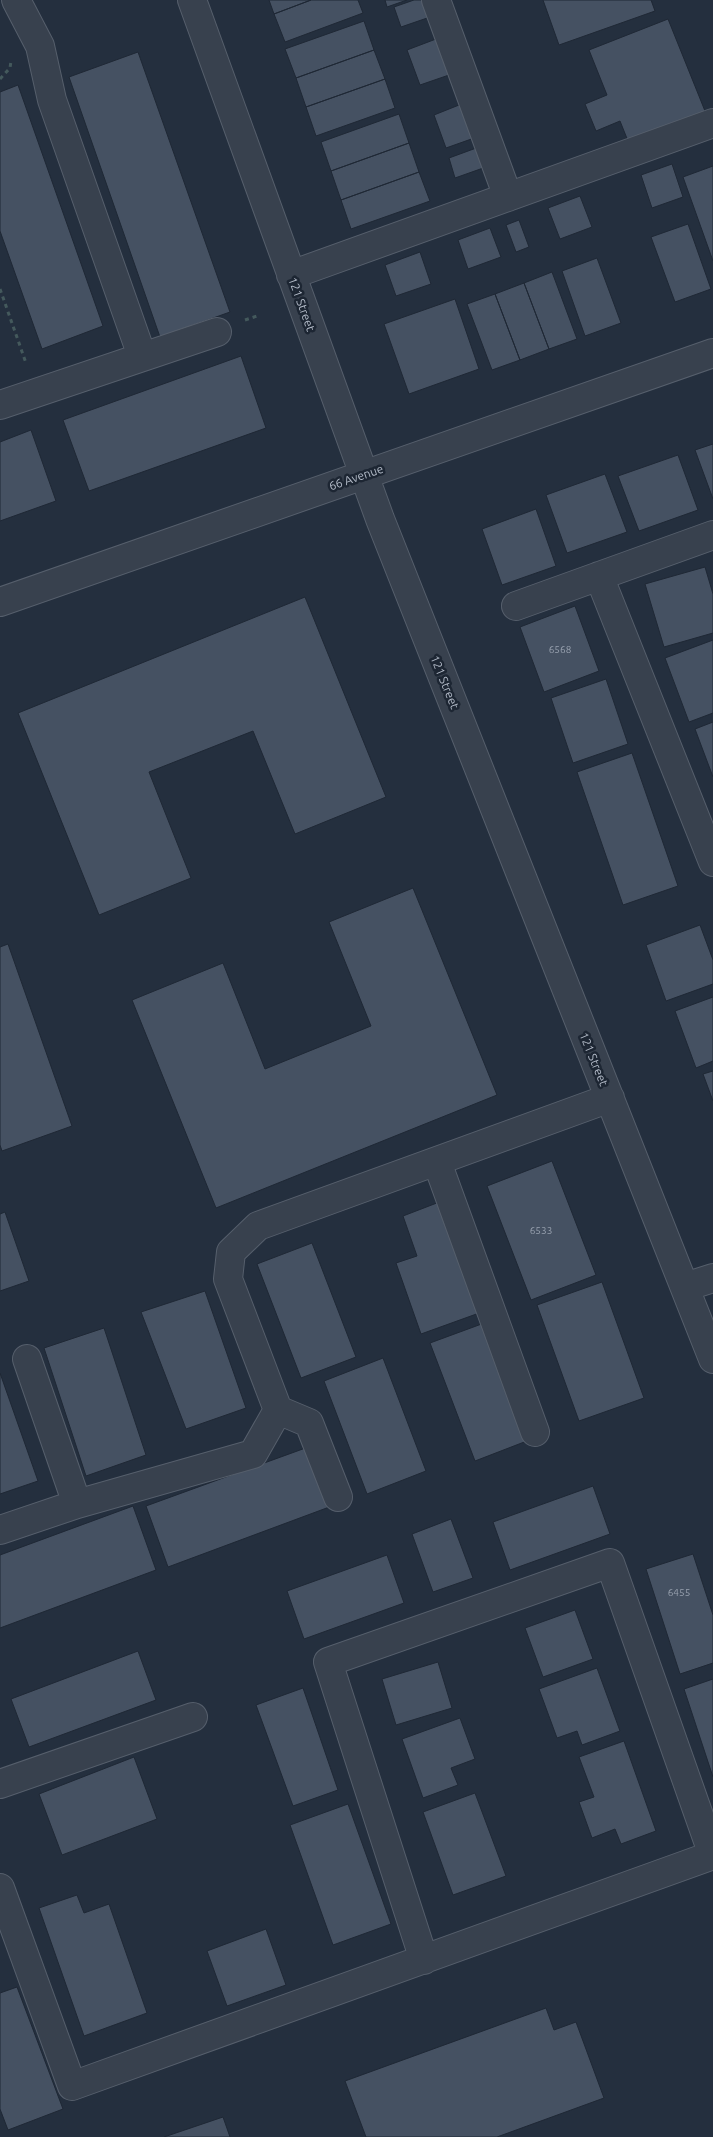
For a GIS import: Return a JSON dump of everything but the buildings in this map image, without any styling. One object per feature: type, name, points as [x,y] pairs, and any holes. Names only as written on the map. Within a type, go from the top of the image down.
[{"type":"street","points":[[16,0],[40,46],[52,100],[142,356]]},
{"type":"street","name":"121 Street","points":[[192,0],[364,475],[713,1359]]},
{"type":"street","points":[[436,0],[508,197]]},
{"type":"street","points":[[291,275],[713,123]]},
{"type":"street","points":[[0,405],[217,332]]},
{"type":"street","name":"66 Avenue","points":[[0,602],[713,353]]},
{"type":"street","points":[[516,606],[713,535]]},
{"type":"street","points":[[599,576],[713,862]]},
{"type":"street","points":[[338,1497],[309,1423],[278,1410],[228,1279],[231,1252],[258,1226],[610,1098]]},
{"type":"street","points":[[437,1162],[535,1432]]},
{"type":"street","points":[[685,1287],[713,1278]]},
{"type":"street","points":[[27,1359],[77,1504]]},
{"type":"street","points":[[0,1530],[77,1504],[253,1454],[278,1410]]},
{"type":"street","points":[[0,1888],[72,2086],[424,1960],[713,1855],[610,1563],[328,1662],[424,1960]]},
{"type":"street","points":[[0,1784],[193,1717]]},
{"type":"path","points":[[0,79],[10,68],[11,55]]},
{"type":"path","points":[[0,289],[37,392]]}]
